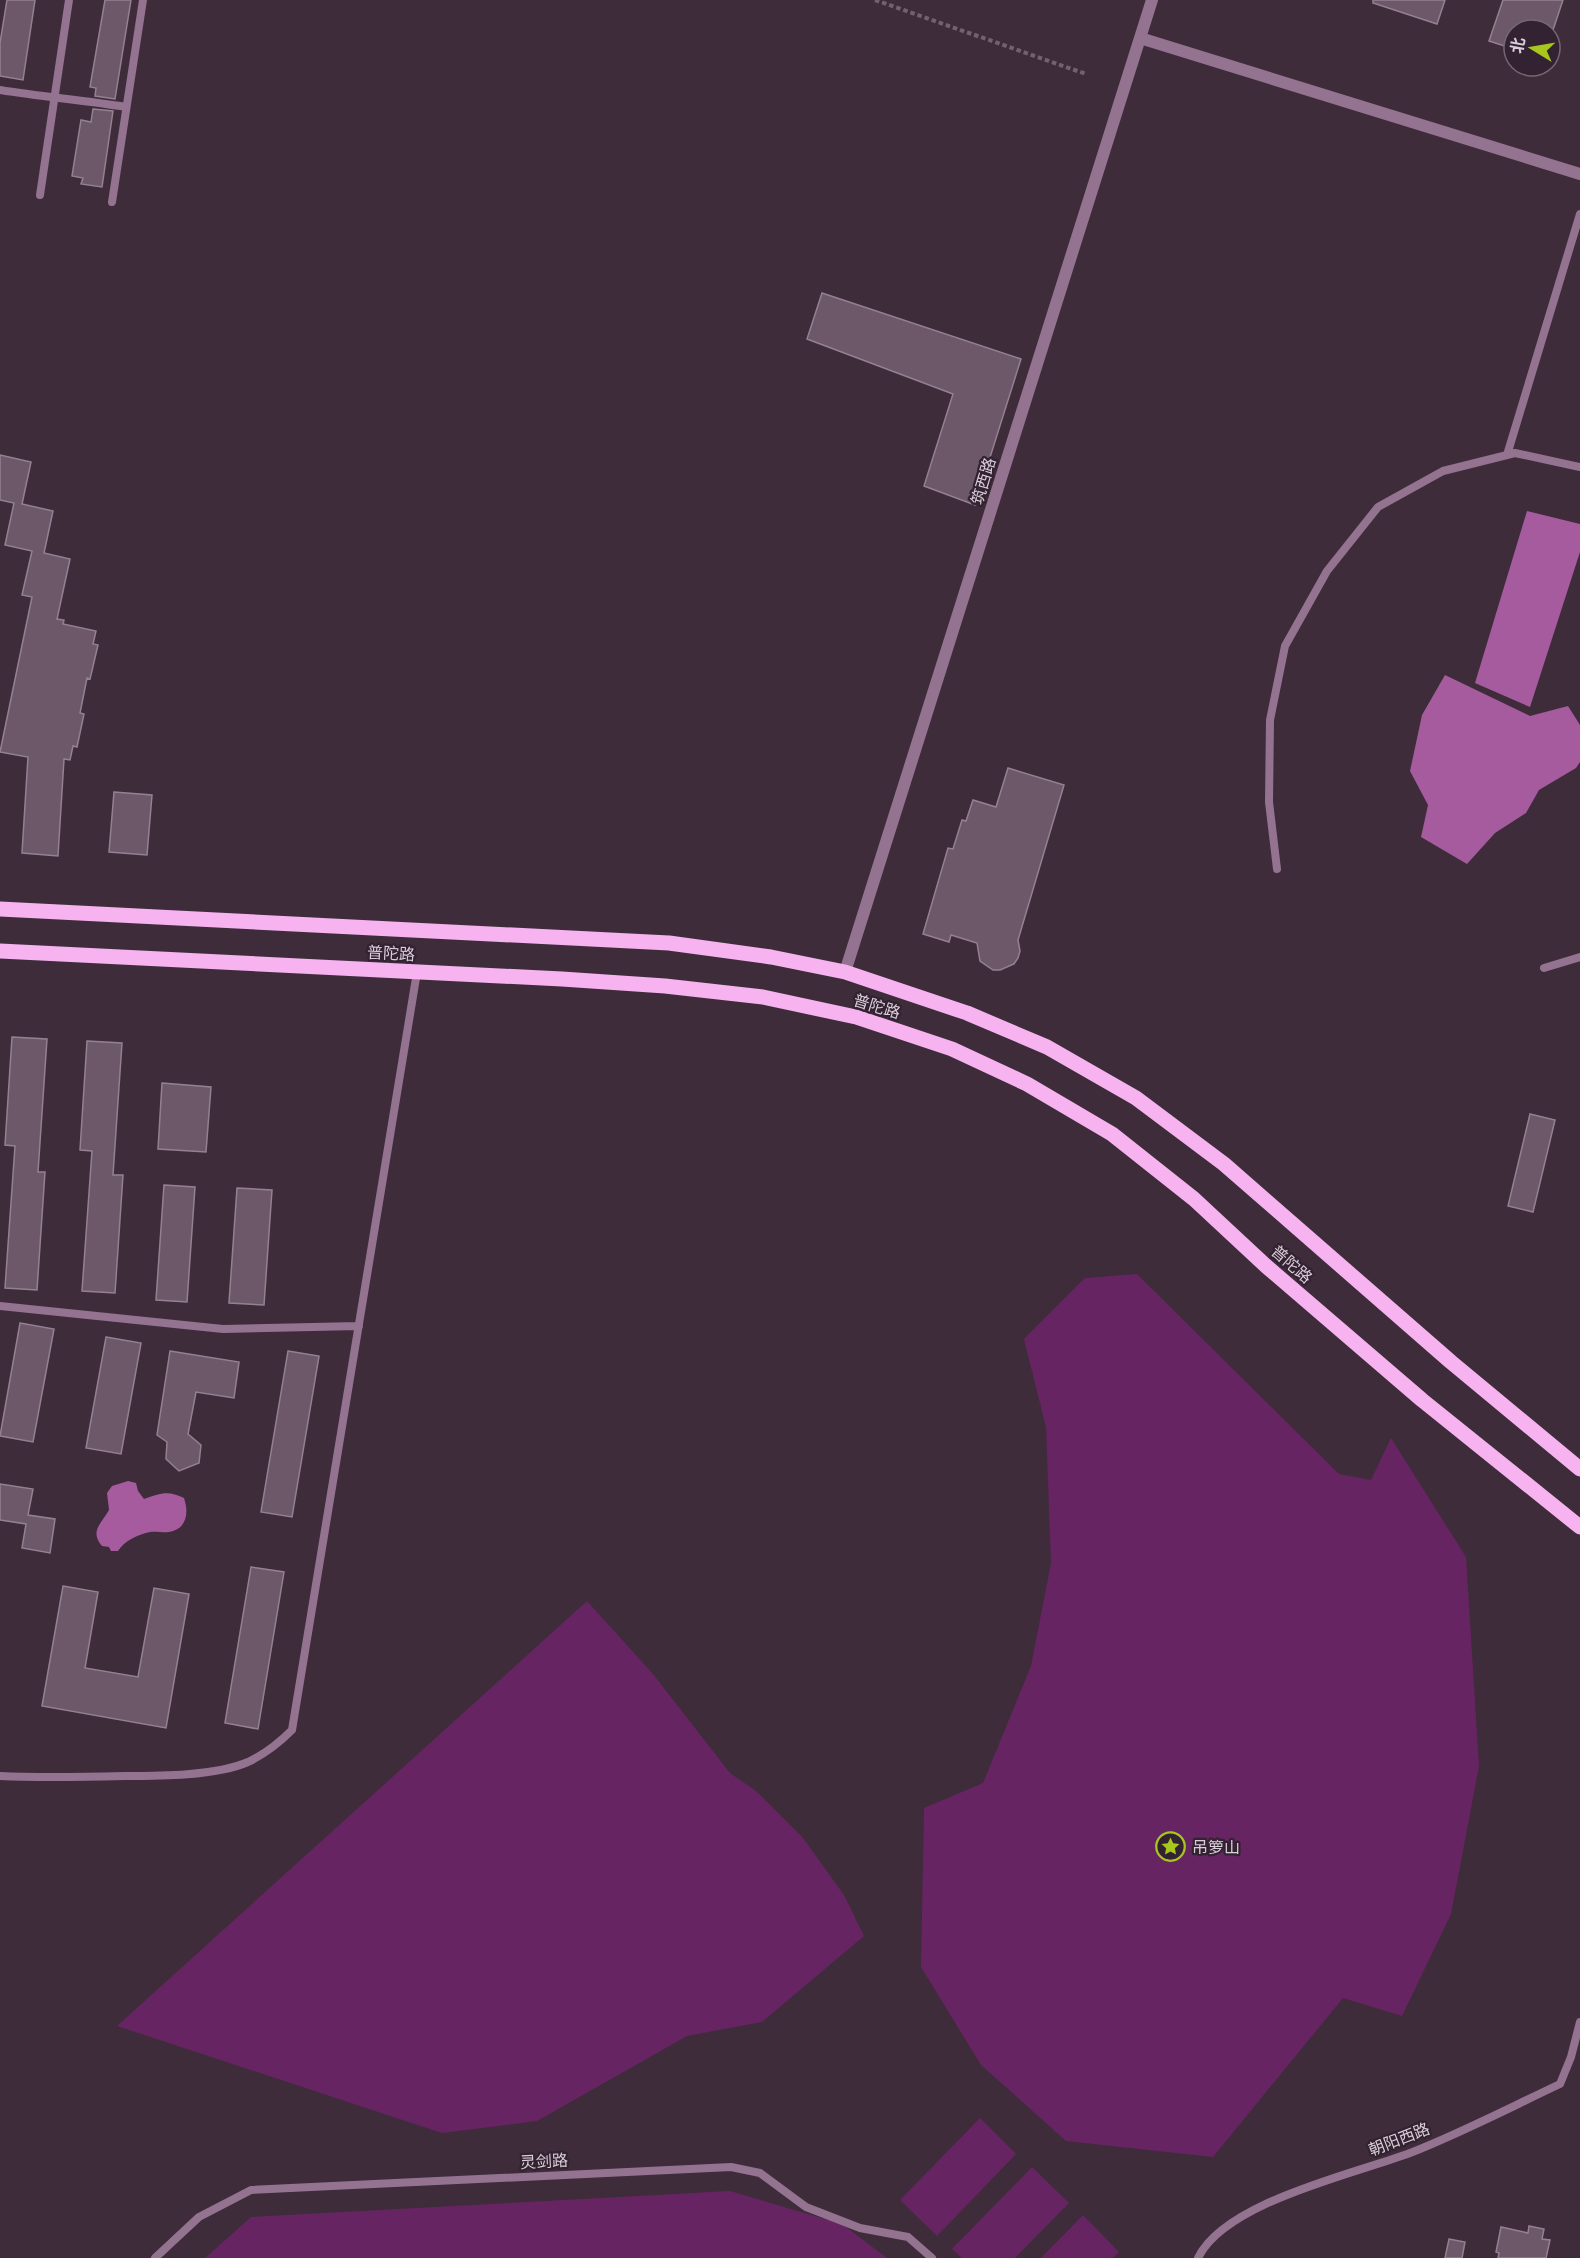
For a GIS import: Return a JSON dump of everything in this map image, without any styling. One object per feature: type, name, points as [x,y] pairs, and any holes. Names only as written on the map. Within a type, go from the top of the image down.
[{"type":"main road","name":"普陀路","points":[[0,909],[669,944],[771,957],[846,972],[967,1013],[1037,1043],[1136,1098],[1224,1164],[1451,1362],[1580,1469]]},
{"type":"main road","name":"普陀路","points":[[0,951],[653,985],[763,997],[856,1017],[952,1049],[1027,1084],[1112,1134],[1194,1199],[1266,1266],[1413,1392],[1580,1527]]},
{"type":"street","name":"筑西路","points":[[846,972],[1152,0]]},
{"type":"street","points":[[1140,38],[1580,174]]},
{"type":"lane","points":[[40,195],[69,0]]},
{"type":"lane","points":[[112,201],[143,0]]},
{"type":"lane","points":[[0,90],[126,107]]},
{"type":"lane","points":[[1507,456],[1580,214]]},
{"type":"lane","points":[[1277,869],[1269,802],[1270,720],[1285,646],[1327,571],[1378,507],[1443,471],[1515,453],[1580,467]]},
{"type":"lane","points":[[1544,968],[1580,957]]},
{"type":"lane","points":[[0,1776],[40,1778],[164,1776],[207,1772],[246,1763],[278,1745],[292,1730],[417,972]]},
{"type":"lane","points":[[0,1306],[223,1329],[358,1326]]},
{"type":"lane","name":"朝阳西路","points":[[1198,2258],[1205,2244],[1233,2223],[1281,2196],[1412,2152],[1560,2084],[1571,2057],[1580,2022]]},
{"type":"lane","name":"灵剑路","points":[[155,2258],[199,2217],[251,2190],[731,2167],[760,2173],[806,2207],[860,2228],[908,2237],[932,2258]]},
{"type":"path","points":[[875,0],[1086,74]]},
{"type":"shaded area","points":[[1527,511],[1580,524],[1580,552],[1530,707],[1475,683]]},
{"type":"shaded area","points":[[1445,675],[1530,716],[1568,706],[1580,725],[1580,762],[1576,768],[1539,790],[1526,813],[1495,833],[1467,864],[1421,837],[1428,805],[1410,771],[1422,715]]},
{"type":"shaded area","points":[[1137,1274],[1339,1474],[1371,1480],[1391,1438],[1466,1557],[1479,1766],[1451,1914],[1402,2016],[1343,1998],[1213,2157],[1066,2141],[981,2065],[921,1967],[924,1808],[983,1783],[1031,1666],[1051,1563],[1046,1427],[1024,1339],[1085,1278]]},
{"type":"shaded area","points":[[128,1481],[136,1483],[144,1499],[164,1493],[184,1498],[186,1515],[180,1528],[167,1532],[141,1534],[128,1541],[118,1551],[111,1551],[109,1547],[102,1546],[98,1541],[97,1531],[109,1510],[107,1493],[112,1486]]},
{"type":"shaded area","points":[[587,1601],[653,1674],[730,1773],[756,1791],[803,1838],[844,1895],[864,1936],[762,2022],[687,2036],[537,2121],[442,2133],[117,2026]]},
{"type":"shaded area","points":[[980,2118],[1016,2154],[937,2236],[900,2200]]},
{"type":"shaded area","points":[[1032,2167],[1069,2203],[1015,2258],[962,2258],[952,2249]]},
{"type":"shaded area","points":[[730,2191],[842,2224],[887,2258],[205,2258],[251,2217]]},
{"type":"shaded area","points":[[1083,2215],[1119,2252],[1113,2258],[1041,2258]]},
{"type":"building","points":[[7,0],[35,0],[23,80],[0,76],[0,43]]},
{"type":"building","points":[[105,0],[131,0],[115,99],[95,96],[96,88],[90,87]]},
{"type":"building","points":[[1373,0],[1445,0],[1437,24],[1373,3]]},
{"type":"building","points":[[1503,0],[1563,0],[1557,18],[1502,18],[1502,45],[1489,41]]},
{"type":"building","points":[[93,109],[113,111],[102,187],[81,184],[83,178],[72,176],[81,120],[91,122]]},
{"type":"building","points":[[822,293],[1021,359],[975,505],[924,486],[953,394],[807,339]]},
{"type":"building","points":[[0,455],[31,462],[22,504],[53,511],[44,553],[70,559],[57,619],[64,620],[63,624],[96,631],[93,644],[98,645],[90,679],[87,678],[80,713],[84,714],[77,747],[73,746],[70,760],[64,759],[58,856],[22,853],[28,757],[0,752],[32,597],[22,595],[32,551],[5,545],[14,503],[0,500]]},
{"type":"building","points":[[1008,768],[1064,785],[1018,940],[1020,951],[1018,958],[1014,964],[1000,970],[993,970],[980,961],[977,943],[951,935],[949,942],[923,934],[948,848],[953,849],[962,820],[966,821],[973,800],[996,807]]},
{"type":"building","points":[[114,792],[152,795],[147,855],[109,852]]},
{"type":"building","points":[[12,1037],[47,1039],[38,1172],[45,1172],[37,1290],[5,1288],[15,1146],[5,1145]]},
{"type":"building","points":[[87,1041],[122,1043],[113,1175],[123,1175],[115,1293],[82,1291],[92,1151],[80,1150]]},
{"type":"building","points":[[162,1083],[211,1087],[206,1152],[158,1149]]},
{"type":"building","points":[[1530,1114],[1555,1120],[1533,1212],[1508,1206]]},
{"type":"building","points":[[164,1185],[195,1187],[187,1302],[156,1300]]},
{"type":"building","points":[[237,1188],[272,1190],[264,1305],[229,1303]]},
{"type":"building","points":[[20,1323],[54,1329],[33,1442],[0,1436]]},
{"type":"building","points":[[106,1337],[141,1343],[121,1454],[86,1448]]},
{"type":"building","points":[[170,1351],[239,1362],[234,1398],[196,1392],[188,1434],[201,1445],[199,1463],[179,1471],[166,1459],[167,1442],[157,1435]]},
{"type":"building","points":[[288,1351],[319,1356],[292,1517],[261,1512]]},
{"type":"building","points":[[0,1484],[33,1489],[28,1515],[55,1519],[50,1553],[22,1548],[26,1524],[0,1520]]},
{"type":"building","points":[[251,1567],[284,1572],[258,1729],[225,1723]]},
{"type":"building","points":[[63,1586],[98,1592],[85,1668],[138,1677],[154,1588],[189,1594],[166,1728],[42,1706]]},
{"type":"building","points":[[1529,2226],[1544,2229],[1542,2239],[1550,2240],[1546,2258],[1498,2258],[1499,2253],[1496,2252],[1501,2227],[1528,2233]]},
{"type":"building","points":[[1449,2239],[1465,2242],[1462,2258],[1445,2258]]},
{"type":"place","name":"吊箩山","points":[[1171,1847]]}]
